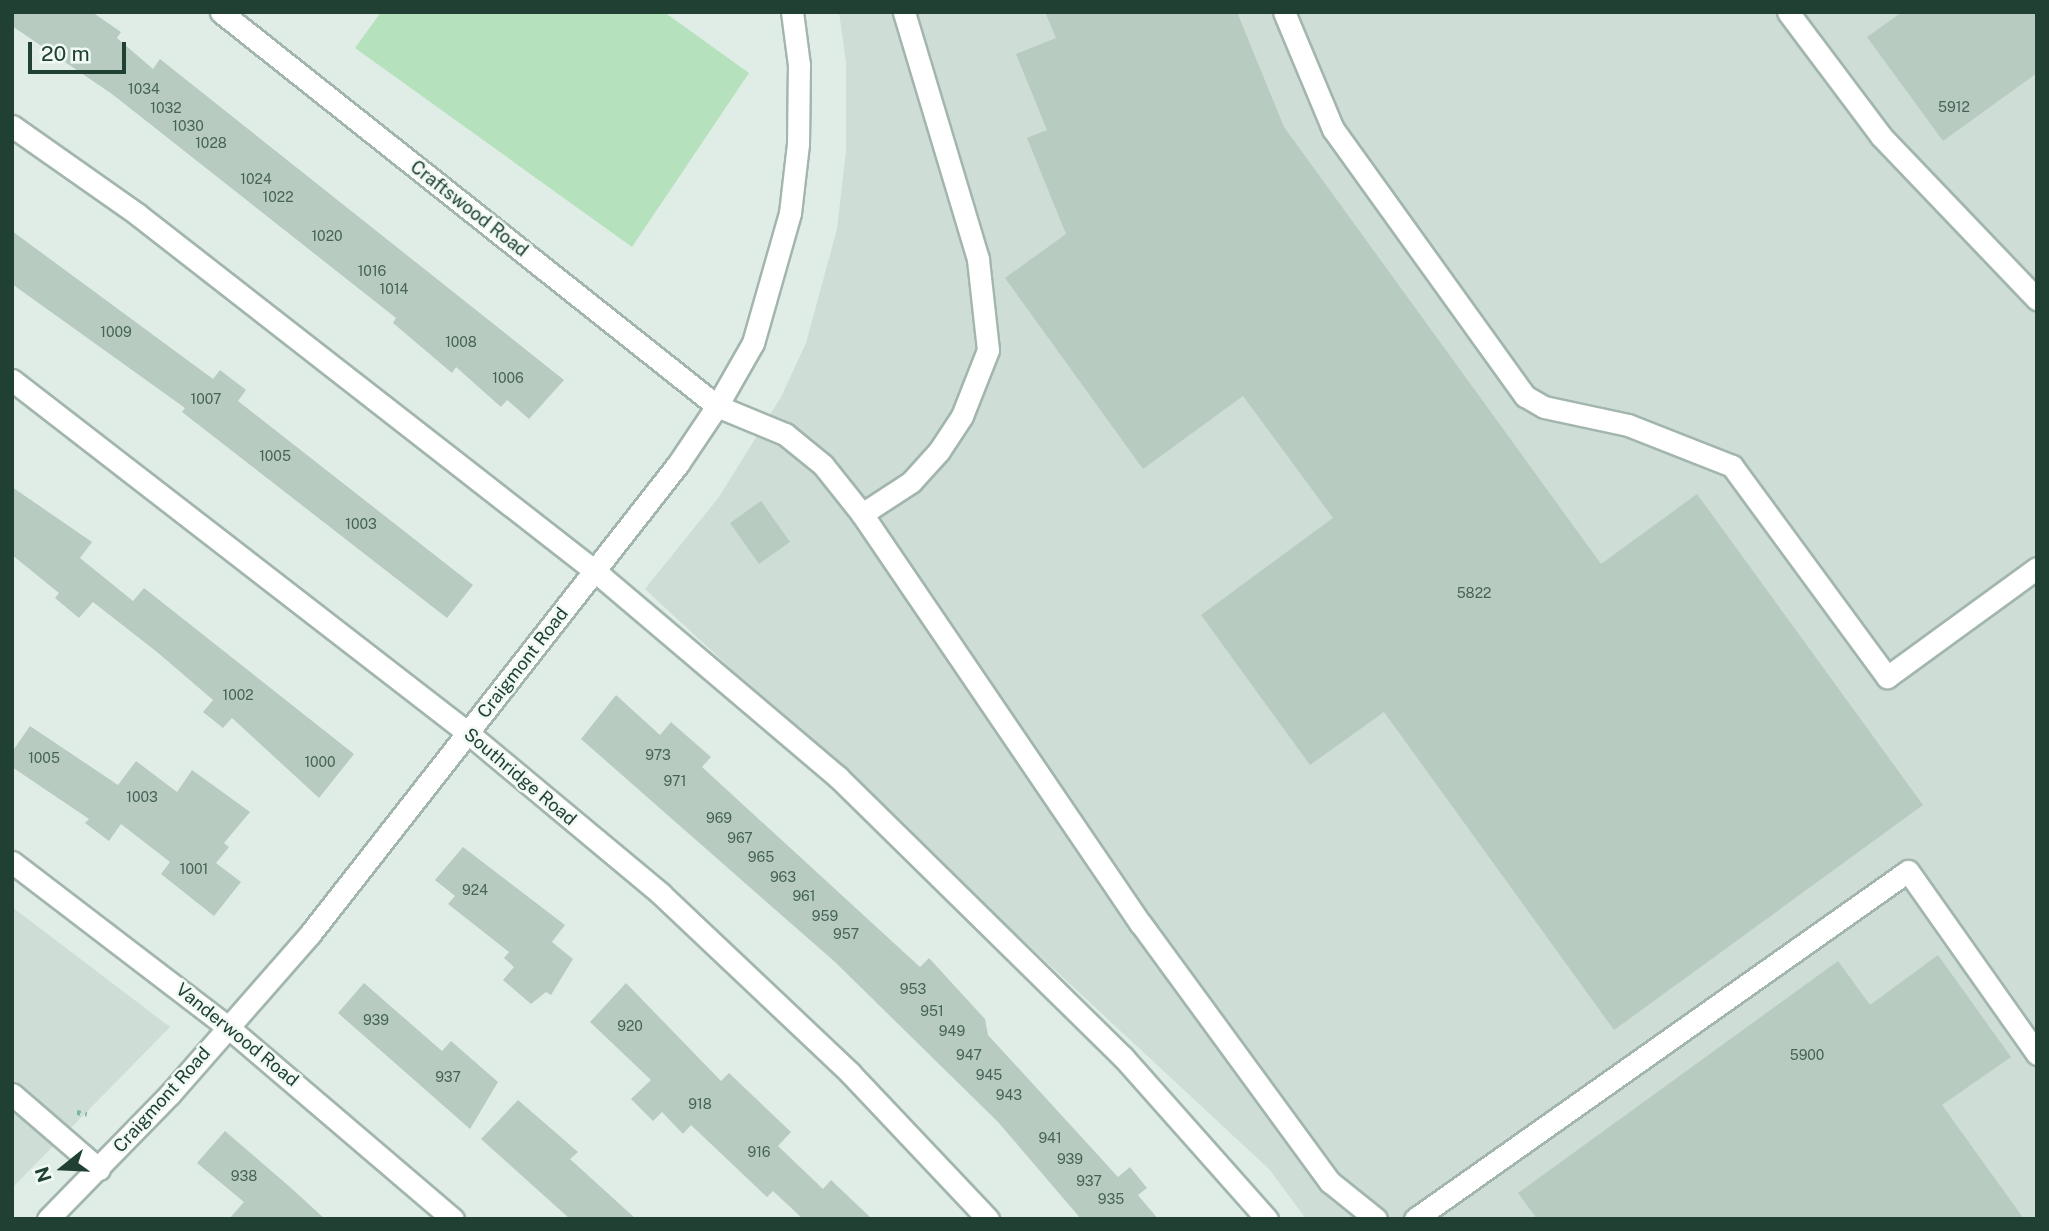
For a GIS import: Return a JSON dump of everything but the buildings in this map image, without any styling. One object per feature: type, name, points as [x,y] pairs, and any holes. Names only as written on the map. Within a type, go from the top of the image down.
[{"type":"street","name":"Craftswood Road","points":[[220,12],[717,406],[785,434],[823,465],[862,514],[1141,924],[1330,1182],[1376,1219]]},
{"type":"street","name":"Craigmont Road","points":[[48,1219],[99,1169],[310,934],[595,571],[717,406],[753,342],[790,213],[798,144],[799,65],[792,12]]},
{"type":"street","points":[[862,514],[911,482],[939,451],[968,404],[988,349],[978,259],[904,12]]},
{"type":"street","points":[[1284,12],[1333,129],[1525,396],[1544,407],[1628,425],[1732,466],[1887,677],[2037,568]]},
{"type":"street","points":[[1788,12],[1881,136],[2037,299]]},
{"type":"street","points":[[12,126],[137,214],[595,571],[838,777],[988,919],[1123,1057],[1266,1219]]},
{"type":"street","name":"Southridge Road","points":[[12,380],[468,733],[745,973],[850,1073],[988,1219]]},
{"type":"street","name":"Vanderwood Road","points":[[12,862],[228,1027],[453,1219]]},
{"type":"street","points":[[1415,1219],[1908,871],[2037,1054]]},
{"type":"street","points":[[12,1094],[99,1169]]},
{"type":"shaded area","points":[[839,12],[2037,12],[2037,1219],[1306,1219],[1269,1169],[645,589],[719,497],[781,397],[806,343],[837,229],[846,151],[846,62]]},
{"type":"shaded area","points":[[12,907],[170,1027],[12,1188]]},
{"type":"green space","points":[[381,12],[664,12],[749,73],[632,247],[355,48]]}]
